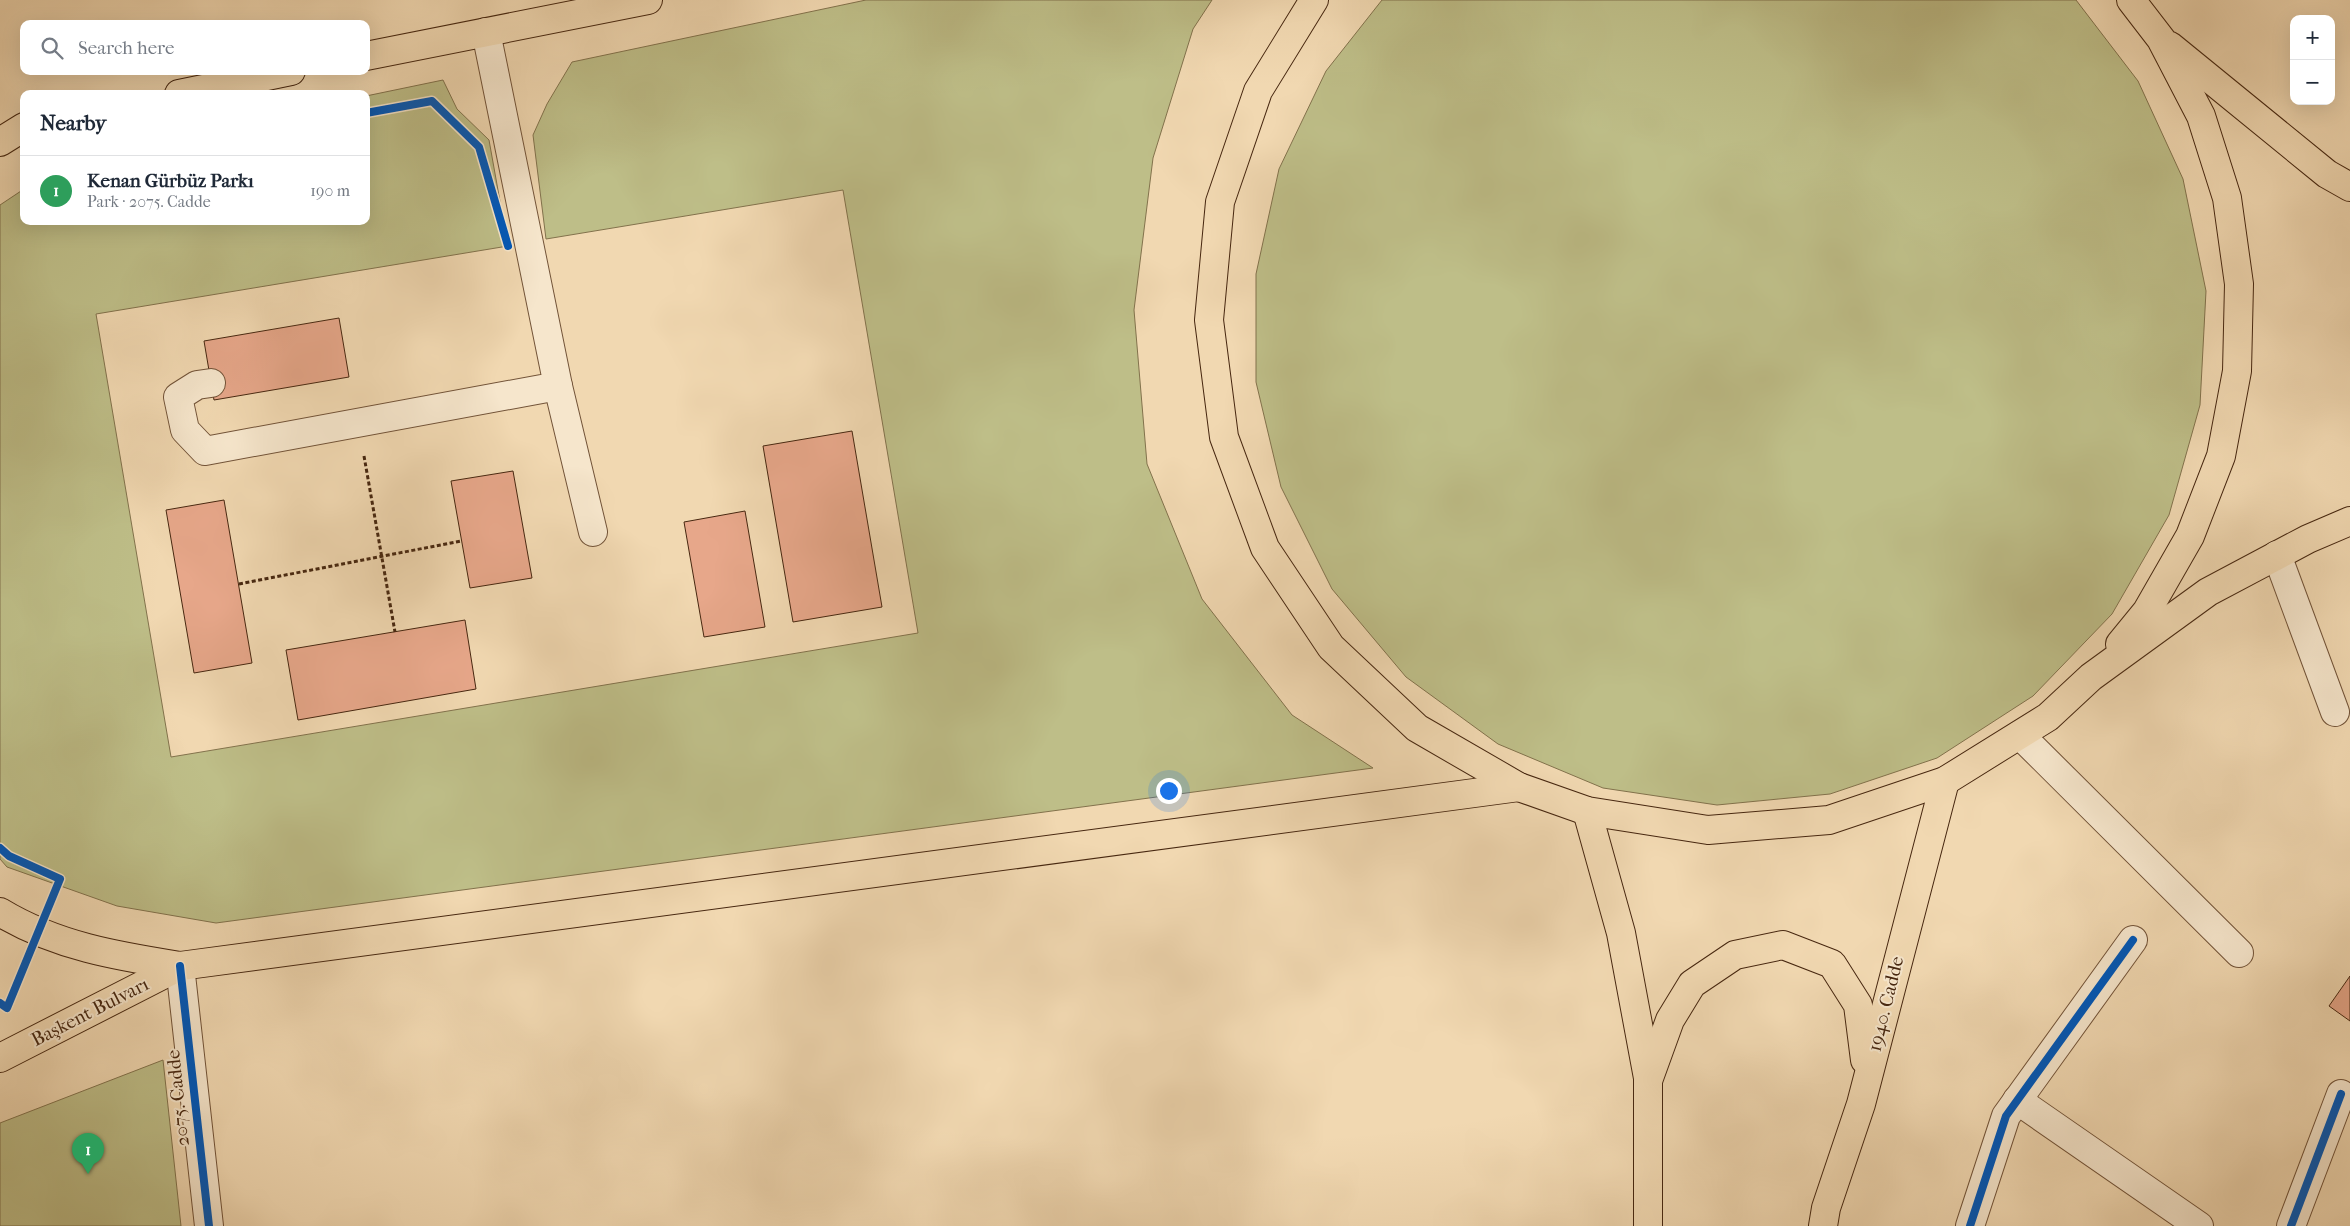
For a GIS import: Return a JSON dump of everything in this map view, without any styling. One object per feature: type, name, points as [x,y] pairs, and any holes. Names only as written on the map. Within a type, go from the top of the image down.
[{"type":"main road","points":[[370,55],[648,0]]},
{"type":"main road","points":[[1314,0],[1258,91],[1220,202],[1209,320],[1224,437],[1265,548],[1331,647],[1417,728],[1519,787],[1587,811],[1708,830],[1829,820],[1945,781],[2048,717],[2092,677],[2208,592],[2278,555],[2350,521]]},
{"type":"main road","points":[[2146,14],[2327,174],[2350,187]]},
{"type":"main road","points":[[2092,677],[2147,611],[2190,536],[2221,456],[2237,370],[2240,284],[2228,198],[2201,116],[2146,14]]},
{"type":"main road","points":[[198,90],[271,75]]},
{"type":"main road","points":[[0,120],[20,122]]},
{"type":"main road","points":[[0,142],[20,130]]},
{"type":"main road","name":"1940. Cadde","points":[[1823,1226],[1826,1208],[1861,1104],[1945,781]]},
{"type":"main road","points":[[0,912],[27,928],[86,949],[180,966],[1519,787]]},
{"type":"main road","points":[[1587,811],[1621,933],[1648,1078],[1648,1226]]},
{"type":"main road","points":[[1648,1078],[1670,1020],[1692,984],[1735,955],[1783,945],[1832,964],[1858,1005],[1866,1053],[1861,1104]]},
{"type":"main road","name":"Başkent Bulvarı","points":[[0,1058],[180,966]]},
{"type":"street","points":[[486,32],[558,386],[593,532]]},
{"type":"street","points":[[211,383],[197,385],[178,397],[185,430],[206,451],[558,386]]},
{"type":"street","points":[[2278,555],[2335,712]]},
{"type":"street","points":[[2020,736],[2239,953]]},
{"type":"street","points":[[1970,1226],[2006,1116],[2133,940]]},
{"type":"street","name":"2075. Cadde","points":[[180,966],[209,1226]]},
{"type":"street","points":[[2291,1226],[2341,1094]]},
{"type":"street","points":[[2017,1100],[2199,1226]]},
{"type":"path","points":[[359,423],[395,632]]},
{"type":"path","points":[[239,584],[462,541]]},
{"type":"green space","points":[[866,0],[1212,0],[1193,29],[1153,158],[1134,310],[1147,464],[1202,599],[1292,715],[1373,768],[216,923],[117,906],[7,867],[0,859],[0,205],[20,192],[20,225],[370,225],[370,95],[443,80],[457,109],[489,140],[508,246],[96,314],[171,757],[918,633],[843,190],[546,239],[533,135],[547,104],[572,62]]},
{"type":"green space","points":[[1382,0],[2076,0],[2138,81],[2183,179],[2206,291],[2200,405],[2169,515],[2112,614],[2033,696],[1937,758],[1830,794],[1717,805],[1603,788],[1498,744],[1406,677],[1332,589],[1281,487],[1256,382],[1256,274],[1279,169],[1326,71]]},
{"type":"green space","points":[[163,1060],[181,1226],[0,1226],[0,1123]]},
{"type":"building","points":[[339,318],[349,377],[214,400],[204,341]]},
{"type":"building","points":[[852,431],[882,607],[793,622],[763,446]]},
{"type":"building","points":[[513,471],[532,578],[470,588],[451,481]]},
{"type":"building","points":[[224,500],[252,663],[194,673],[166,510]]},
{"type":"building","points":[[745,511],[765,627],[704,637],[684,522]]},
{"type":"building","points":[[465,620],[476,689],[298,720],[286,650]]},
{"type":"building","points":[[2350,976],[2350,1021],[2329,1006]]},
{"type":"cycle path","points":[[370,112],[432,101],[479,147],[508,246]]},
{"type":"cycle path","points":[[0,848],[9,856],[60,879],[7,1008],[0,1003]]},
{"type":"cycle path","points":[[1970,1226],[2006,1116],[2133,940]]},
{"type":"cycle path","points":[[180,966],[209,1226]]},
{"type":"cycle path","points":[[2291,1226],[2341,1094]]},
{"type":"place","name":"Kenan Gürbüz Parkı","points":[[88,1174]]}]
